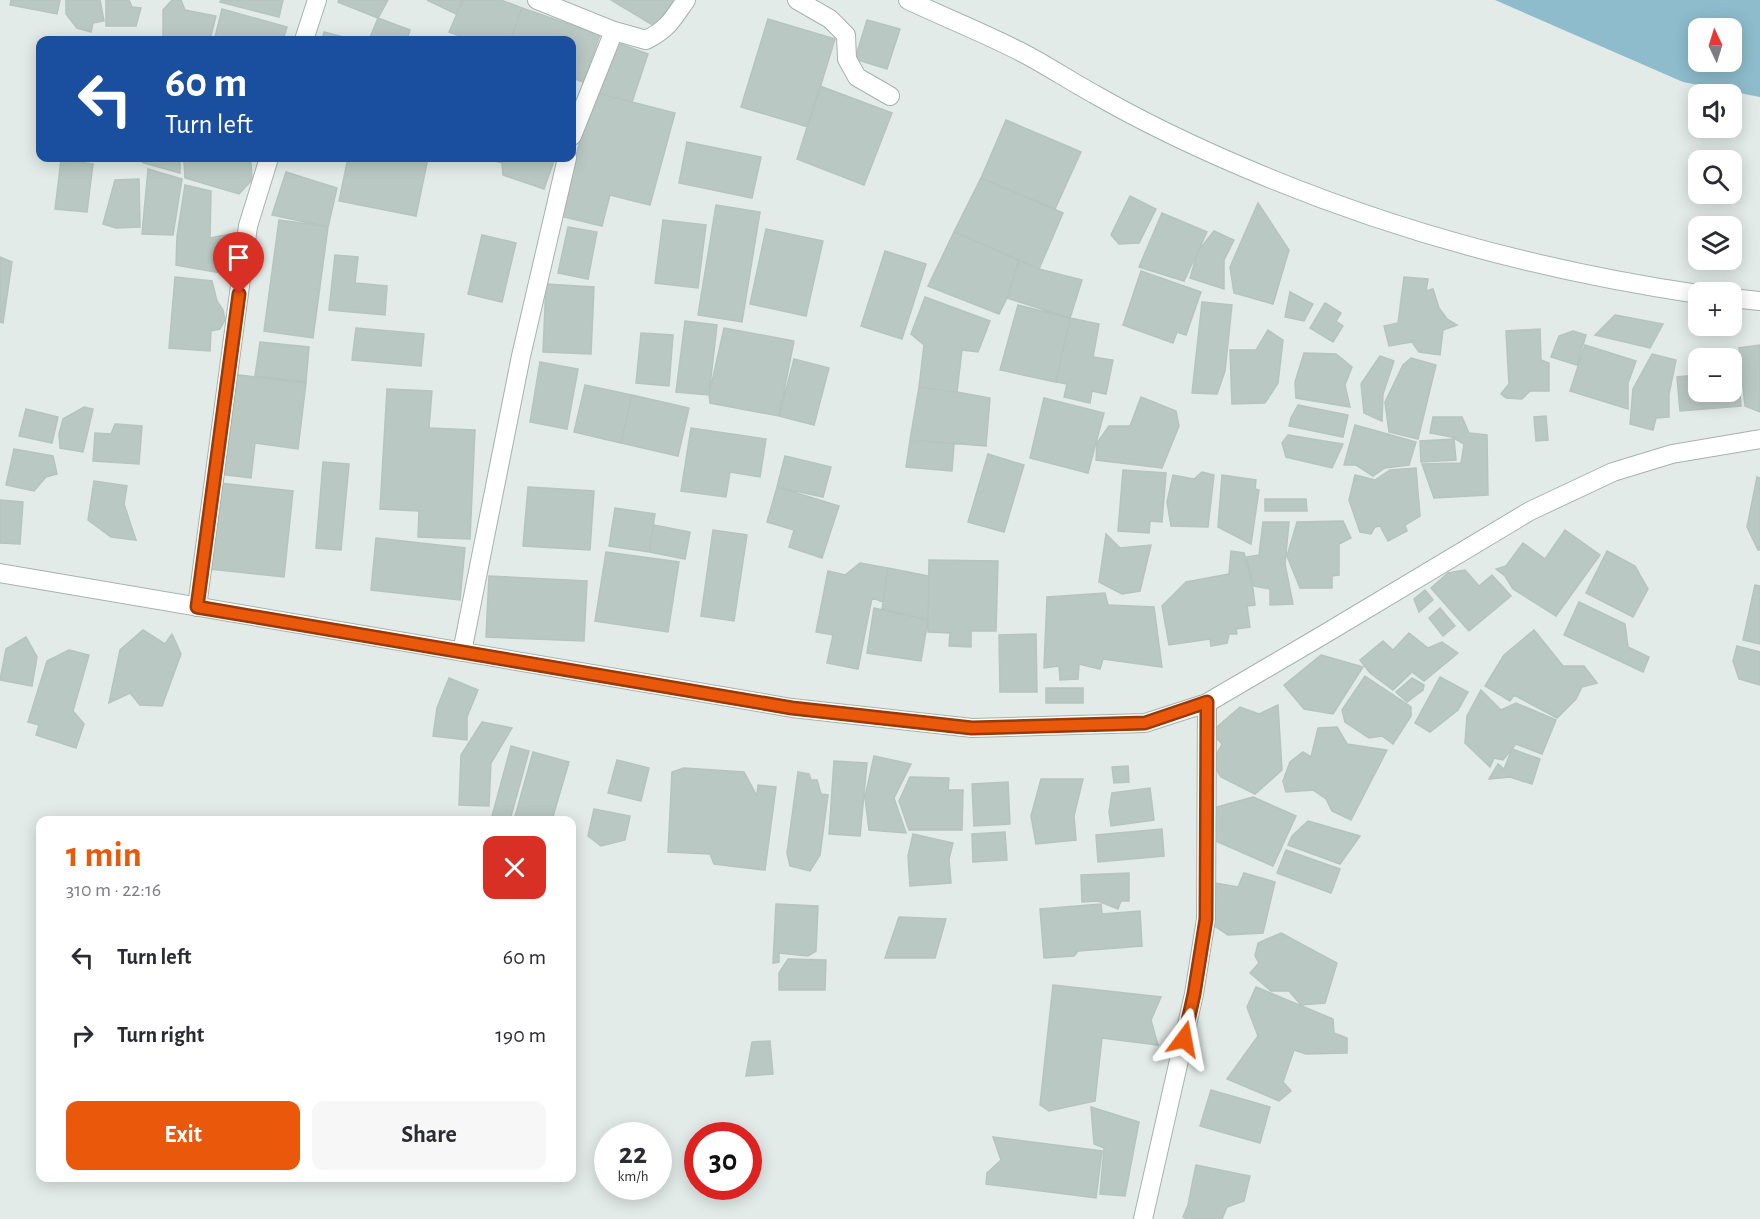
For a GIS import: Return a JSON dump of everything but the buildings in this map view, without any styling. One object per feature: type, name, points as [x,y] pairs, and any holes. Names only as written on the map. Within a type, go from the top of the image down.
[{"type":"street","points":[[305,36],[317,0]]},
{"type":"street","points":[[537,0],[614,31],[646,40],[669,25],[686,0]]},
{"type":"street","points":[[798,0],[830,19],[846,34],[847,59],[857,77],[890,96]]},
{"type":"street","points":[[908,0],[1024,54],[1169,134],[1321,199],[1478,250],[1570,272],[1688,292]]},
{"type":"street","points":[[576,126],[614,31]]},
{"type":"street","points":[[197,607],[248,226],[268,162]]},
{"type":"street","points":[[462,652],[521,356],[566,162]]},
{"type":"street","points":[[1742,299],[1760,301]]},
{"type":"street","points":[[0,573],[792,708],[972,728],[1145,723],[1207,702],[1530,511],[1613,472],[1672,454],[1760,439]]},
{"type":"street","points":[[1143,1219],[1194,994],[1206,919],[1207,702]]},
{"type":"water","points":[[1495,0],[1760,0],[1760,97],[1742,93],[1742,84],[1683,82]]},
{"type":"route","points":[[239,294],[197,607],[792,708],[972,728],[1145,723],[1207,702],[1206,919],[1184,1039]]}]
